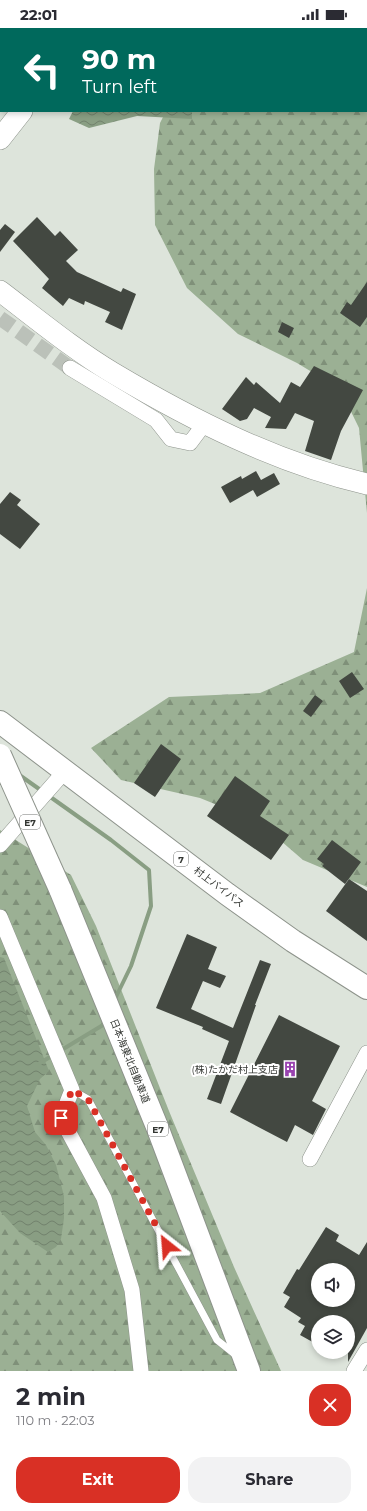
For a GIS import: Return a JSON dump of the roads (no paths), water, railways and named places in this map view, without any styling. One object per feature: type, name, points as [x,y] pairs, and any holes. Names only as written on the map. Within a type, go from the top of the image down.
[{"type":"highway","name":"村上バイパス","points":[[0,722],[227,894],[293,941],[367,988]]},
{"type":"highway","name":"日本海東北自動車道","points":[[0,755],[60,889],[158,1129],[247,1367]]},
{"type":"street","points":[[0,139],[21,112]]},
{"type":"street","points":[[0,291],[71,345],[112,373],[205,423],[261,449],[306,467],[367,484]]},
{"type":"street","points":[[70,368],[156,420],[171,439],[190,443],[205,423]]},
{"type":"street","points":[[0,845],[65,771]]},
{"type":"street","points":[[0,918],[72,1090],[61,1118],[104,1198],[132,1290],[141,1371]]},
{"type":"street","points":[[310,1159],[367,1053]]},
{"type":"street","points":[[354,1371],[367,1350]]},
{"type":"lane","points":[[72,1090],[88,1099],[217,1340],[247,1367]]},
{"type":"water","points":[[72,112],[192,112],[192,119],[137,116],[89,128],[69,119]]},
{"type":"water","points":[[0,957],[4,958],[49,1071],[40,1079],[27,1106],[35,1132],[46,1145],[56,1165],[64,1196],[64,1218],[61,1239],[56,1247],[48,1252],[20,1233],[0,1211]]},
{"type":"waterway","points":[[18,774],[111,840],[149,870],[151,906],[131,966],[114,1001]]},
{"type":"waterway","points":[[40,1063],[103,1025],[105,1020]]},
{"type":"tunnel","points":[[0,318],[70,368]]},
{"type":"place","name":"(株)たかだ村上支店","points":[[290,1069]]}]
